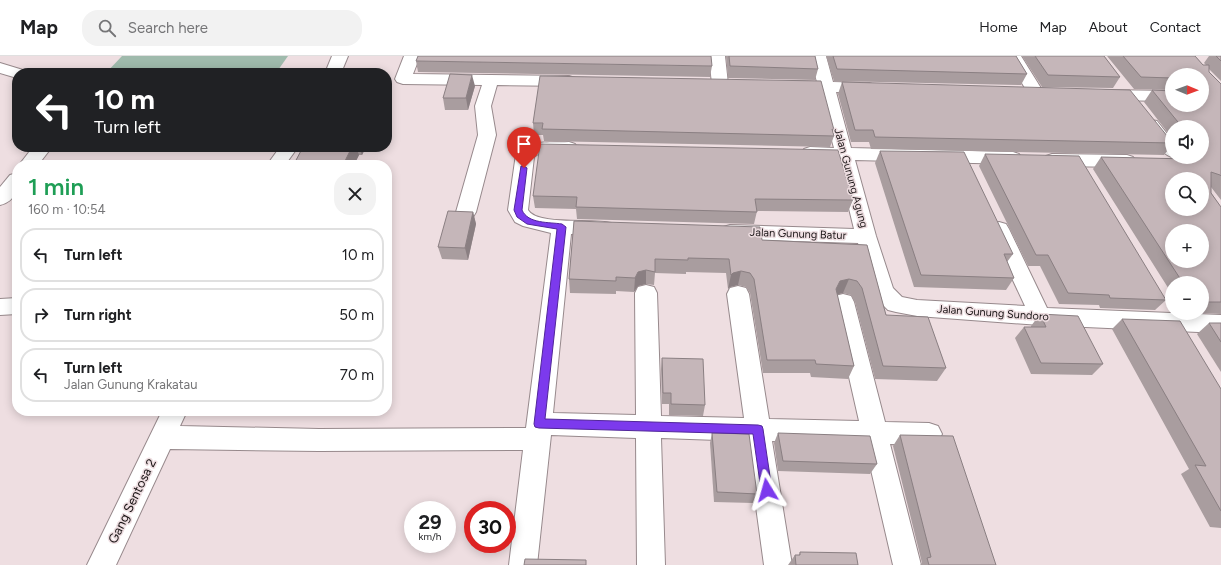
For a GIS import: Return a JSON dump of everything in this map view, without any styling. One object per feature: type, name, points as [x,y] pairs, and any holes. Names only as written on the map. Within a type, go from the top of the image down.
[{"type":"street","points":[[335,68],[340,56]]},
{"type":"street","points":[[403,79],[412,56]]},
{"type":"street","points":[[717,56],[720,84]]},
{"type":"street","name":"Jalan Gunung Agung","points":[[818,56],[866,236],[884,292],[888,298]]},
{"type":"street","points":[[1013,56],[1036,93]]},
{"type":"street","points":[[0,68],[12,72]]},
{"type":"street","points":[[1115,78],[1165,143]]},
{"type":"street","points":[[392,83],[403,79],[586,82]]},
{"type":"street","points":[[466,212],[487,135],[483,106],[491,80]]},
{"type":"street","points":[[781,86],[881,88]]},
{"type":"street","points":[[1090,94],[1165,96]]},
{"type":"street","points":[[584,149],[535,149],[525,154],[518,210],[521,217],[530,222],[562,227],[624,228]]},
{"type":"street","points":[[32,160],[39,152]]},
{"type":"street","points":[[797,153],[1148,162],[1165,159]]},
{"type":"street","points":[[965,157],[975,178]]},
{"type":"street","points":[[1077,160],[1089,180]]},
{"type":"street","points":[[0,199],[12,185]]},
{"type":"street","points":[[991,213],[1040,316]]},
{"type":"street","points":[[523,565],[562,227]]},
{"type":"street","name":"Jalan Gunung Batur","points":[[710,231],[866,236]]},
{"type":"street","points":[[646,293],[651,565]]},
{"type":"street","points":[[738,294],[778,565]]},
{"type":"street","name":"Jalan Gunung Sundoro","points":[[888,298],[896,304],[904,306],[1040,316],[1221,324]]},
{"type":"street","points":[[843,302],[907,565]]},
{"type":"street","points":[[1163,302],[1188,342]]},
{"type":"street","points":[[0,307],[12,306]]},
{"type":"street","name":"Gang Sentosa 2","points":[[101,565],[172,416]]},
{"type":"street","points":[[162,437],[319,440],[649,426],[929,434]]},
{"type":"green space","points":[[122,56],[288,56],[280,68],[111,68]]},
{"type":"building","points":[[418,56],[711,56],[712,66],[416,61]]},
{"type":"building","points":[[729,56],[815,56],[818,69],[730,66]]},
{"type":"building","points":[[833,56],[1016,56],[1027,74],[837,69]]},
{"type":"building","points":[[1035,56],[1104,56],[1120,77],[1048,75]]},
{"type":"building","points":[[1123,56],[1195,56],[1203,65],[1209,65],[1209,68],[1165,68],[1165,78],[1141,77]]},
{"type":"building","points":[[1216,56],[1221,56],[1221,61]]},
{"type":"building","points":[[1209,72],[1221,84],[1221,176],[1211,172],[1211,193],[1221,207],[1221,302],[1209,302],[1209,276],[1178,276],[1173,268],[1209,268],[1209,224],[1165,224],[1165,255],[1101,157],[1165,158],[1165,164],[1209,164],[1209,120],[1176,120],[1170,112],[1209,112]]},
{"type":"building","points":[[450,74],[472,75],[466,98],[443,98]]},
{"type":"building","points":[[540,76],[821,81],[834,130],[832,129],[834,136],[542,129],[543,123],[533,123]]},
{"type":"building","points":[[842,82],[1130,90],[1165,133],[1165,143],[875,137],[873,130],[855,130]]},
{"type":"building","points":[[1152,90],[1165,91],[1165,106]]},
{"type":"building","points":[[540,144],[838,150],[853,200],[755,199],[757,212],[576,207],[577,197],[533,196]]},
{"type":"building","points":[[880,151],[964,152],[1013,254],[1004,254],[1014,278],[921,275]]},
{"type":"building","points":[[300,152],[350,152],[346,160],[296,160]]},
{"type":"building","points":[[985,154],[1079,156],[1165,300],[1110,298],[1109,295],[1068,293],[1048,255],[1036,255]]},
{"type":"building","points":[[448,211],[473,212],[465,248],[438,247]]},
{"type":"building","points":[[574,221],[760,227],[762,240],[867,245],[886,315],[928,317],[946,368],[883,366],[862,288],[857,281],[849,279],[840,281],[836,289],[854,366],[816,364],[815,360],[767,360],[754,279],[750,273],[741,271],[731,275],[729,259],[655,259],[655,272],[646,270],[638,272],[635,278],[616,277],[616,281],[569,279]]},
{"type":"building","points":[[1040,314],[1078,316],[1103,364],[1041,363],[1024,327],[1046,327]]},
{"type":"building","points":[[1122,319],[1180,321],[1221,389],[1221,511],[1195,465],[1206,466]]},
{"type":"building","points":[[1209,323],[1221,323],[1221,342]]},
{"type":"building","points":[[662,358],[703,359],[705,405],[671,404],[671,393],[663,393]]},
{"type":"building","points":[[712,433],[749,434],[757,494],[717,492]]},
{"type":"building","points":[[778,433],[870,436],[877,464],[783,461]]},
{"type":"building","points":[[900,435],[953,436],[996,565],[929,565],[927,558],[931,557]]},
{"type":"building","points":[[800,552],[856,553],[858,565],[796,565],[795,555],[800,555]]},
{"type":"building","points":[[525,559],[586,560],[586,565],[524,565]]},
{"type":"route","points":[[524,168],[518,210],[521,217],[538,224],[562,227],[539,424],[758,429],[767,490]]}]
